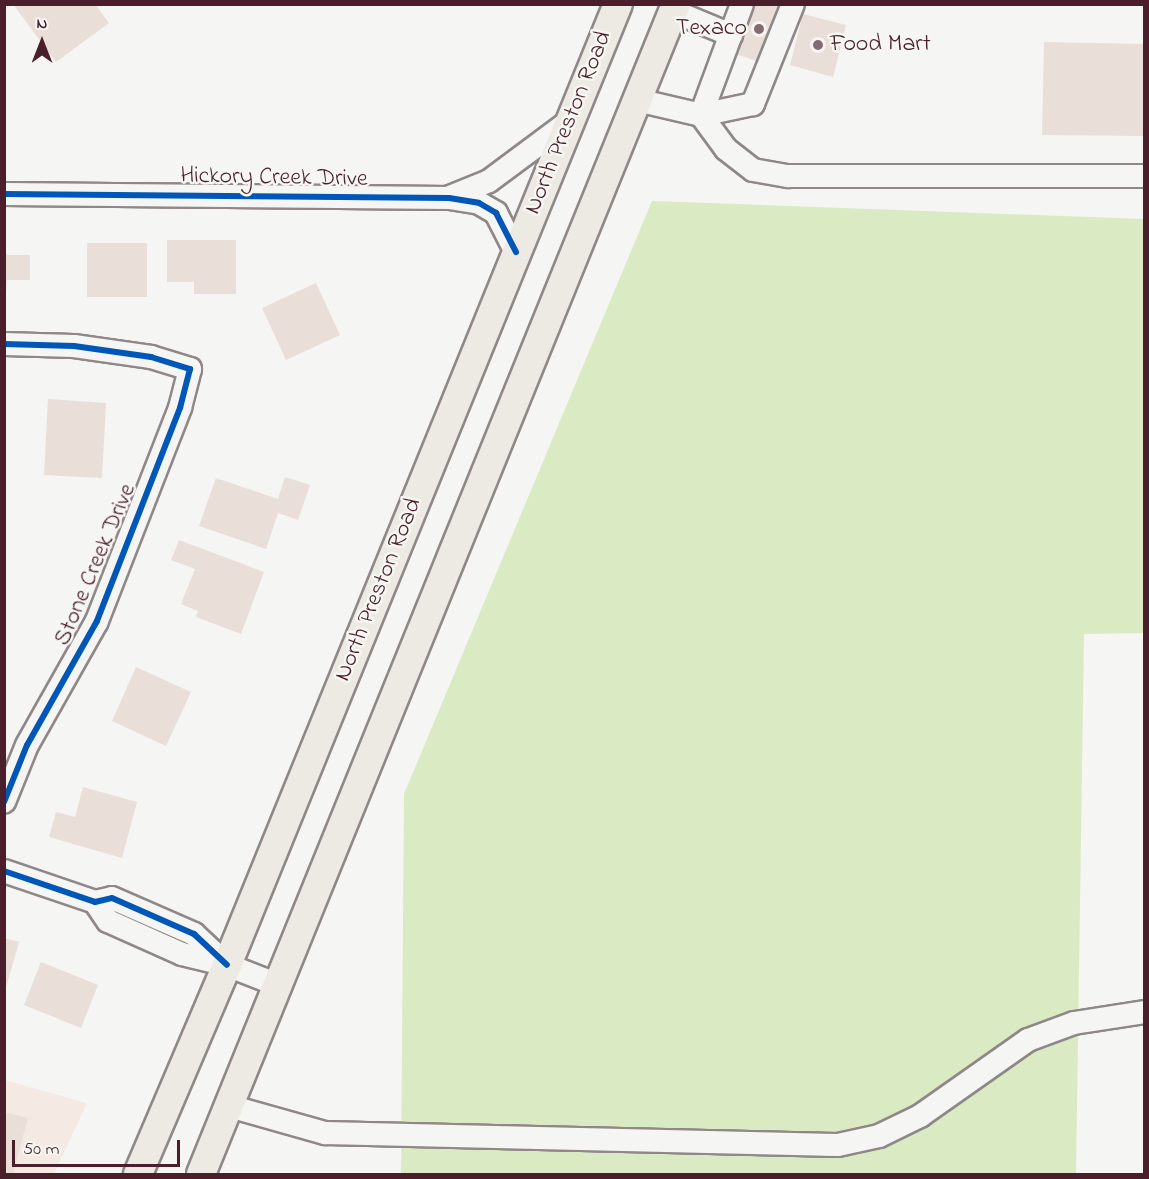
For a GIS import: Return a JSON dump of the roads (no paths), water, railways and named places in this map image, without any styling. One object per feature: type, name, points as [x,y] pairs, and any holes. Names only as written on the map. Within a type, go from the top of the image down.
[{"type":"main road","name":"North Preston Road","points":[[138,1174],[227,965],[618,4]]},
{"type":"main road","points":[[201,1174],[675,8]]},
{"type":"street","points":[[701,115],[742,4]]},
{"type":"street","points":[[637,100],[701,115],[753,104],[793,4]]},
{"type":"street","points":[[675,8],[731,35]]},
{"type":"street","points":[[701,115],[726,149],[753,170],[788,176],[1144,176]]},
{"type":"street","name":"Hickory Creek Drive","points":[[449,198],[489,181],[571,120]]},
{"type":"street","name":"Hickory Creek Drive","points":[[4,194],[449,198],[479,203],[496,213],[516,252]]},
{"type":"street","name":"Stone Creek Drive","points":[[4,344],[74,346],[151,357],[190,369],[180,408],[97,621],[27,745],[4,802]]},
{"type":"street","points":[[4,872],[95,902],[112,898],[194,934],[227,965],[278,985]]},
{"type":"street","points":[[229,1106],[325,1133],[838,1145],[879,1136],[920,1116],[1028,1040],[1074,1023],[1144,1012]]},
{"type":"place","name":"Texaco","points":[[759,29]]},
{"type":"place","name":"Food Mart","points":[[818,45]]}]
